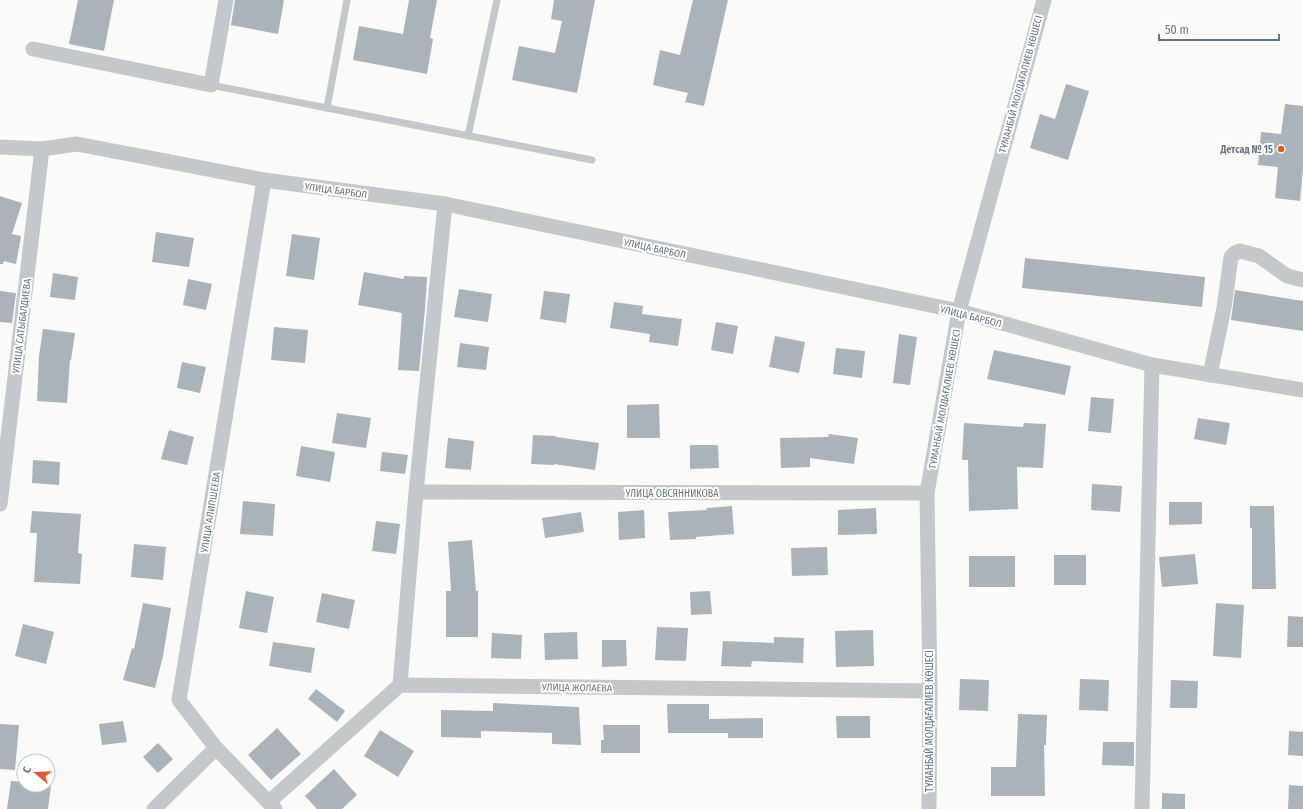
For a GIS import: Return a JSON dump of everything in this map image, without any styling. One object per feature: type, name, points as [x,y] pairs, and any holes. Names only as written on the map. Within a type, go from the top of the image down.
[{"type":"street","points":[[33,49],[211,85],[226,0]]},
{"type":"street","name":"ТҰМАНБАЙ МОЛДАҒАЛИЕВ КӨШЕСІ","points":[[929,809],[930,691],[927,493],[959,311],[1044,0]]},
{"type":"street","name":"УЛИЦА БАРБОЛ","points":[[0,147],[42,149],[77,144],[264,180],[445,204],[959,311],[1152,365],[1303,390]]},
{"type":"street","name":"УЛИЦА САТЫБАЛДИЕВА","points":[[0,504],[42,149]]},
{"type":"street","name":"УЛИЦА АЛИПШЕЕВА","points":[[264,180],[179,700],[216,748],[272,806]]},
{"type":"street","points":[[272,806],[400,685],[416,492],[445,204]]},
{"type":"street","points":[[1210,375],[1224,308],[1231,257],[1240,250],[1259,256],[1287,276],[1303,280]]},
{"type":"street","points":[[1142,809],[1152,365]]},
{"type":"street","name":"УЛИЦА ОВСЯННИКОВА","points":[[416,492],[927,493]]},
{"type":"street","name":"УЛИЦА ЖОЛАЕВА","points":[[400,685],[930,691]]},
{"type":"street","points":[[154,809],[216,748]]},
{"type":"lane","points":[[327,108],[347,0]]},
{"type":"lane","points":[[468,136],[498,0]]},
{"type":"lane","points":[[211,85],[592,160]]},
{"type":"building","points":[[78,0],[114,0],[104,51],[69,44]]},
{"type":"building","points":[[235,0],[284,0],[278,34],[231,25]]},
{"type":"building","points":[[409,0],[437,0],[430,38],[433,39],[427,74],[353,60],[359,26],[403,34]]},
{"type":"building","points":[[554,0],[595,0],[577,93],[512,80],[519,46],[555,53],[562,21],[551,19]]},
{"type":"building","points":[[693,0],[728,0],[704,106],[685,102],[688,93],[653,85],[660,50],[680,55]]},
{"type":"building","points":[[1066,84],[1089,91],[1068,160],[1030,148],[1040,114],[1055,119]]},
{"type":"building","name":"Детсад № 15","points":[[1285,104],[1303,106],[1303,168],[1300,201],[1275,198],[1278,167],[1258,165],[1261,132],[1281,134]]},
{"type":"building","points":[[0,196],[22,203],[12,234],[21,236],[16,264],[4,261],[3,264],[0,264]]},
{"type":"building","points":[[156,232],[194,238],[189,267],[152,262]]},
{"type":"building","points":[[292,234],[320,238],[314,280],[286,276]]},
{"type":"building","points":[[1025,258],[1205,277],[1202,307],[1022,288]]},
{"type":"building","points":[[364,272],[404,279],[404,276],[427,277],[419,371],[398,370],[402,313],[358,305]]},
{"type":"building","points":[[53,273],[78,277],[75,300],[50,297]]},
{"type":"building","points":[[188,279],[212,284],[206,310],[183,305]]},
{"type":"building","points":[[459,289],[492,294],[488,322],[454,317]]},
{"type":"building","points":[[1235,290],[1303,301],[1303,331],[1231,320]]},
{"type":"building","points":[[0,291],[16,293],[12,323],[0,322]]},
{"type":"building","points":[[544,291],[570,294],[566,323],[540,319]]},
{"type":"building","points":[[614,302],[643,306],[642,314],[682,319],[678,346],[649,342],[650,334],[610,328]]},
{"type":"building","points":[[716,322],[738,326],[733,354],[711,350]]},
{"type":"building","points":[[274,327],[308,330],[305,363],[271,360]]},
{"type":"building","points":[[43,329],[75,333],[70,360],[67,403],[37,401],[39,356]]},
{"type":"building","points":[[899,334],[917,337],[910,385],[893,383]]},
{"type":"building","points":[[775,336],[805,342],[799,373],[769,367]]},
{"type":"building","points":[[460,343],[489,347],[486,370],[457,367]]},
{"type":"building","points":[[836,348],[865,351],[862,378],[833,374]]},
{"type":"building","points":[[994,350],[1071,366],[1065,395],[987,379]]},
{"type":"building","points":[[182,362],[206,367],[200,393],[177,388]]},
{"type":"building","points":[[1091,397],[1114,399],[1111,433],[1088,431]]},
{"type":"building","points":[[659,404],[660,438],[627,438],[627,405]]},
{"type":"building","points":[[337,413],[371,418],[366,448],[332,443]]},
{"type":"building","points":[[1198,418],[1230,423],[1226,445],[1194,439]]},
{"type":"building","points":[[964,423],[1023,427],[1024,423],[1046,424],[1043,468],[1017,467],[1018,509],[969,511],[968,460],[962,460]]},
{"type":"building","points":[[169,430],[194,437],[187,465],[161,459]]},
{"type":"building","points":[[829,434],[858,438],[854,464],[810,458],[810,467],[781,468],[780,438],[828,437]]},
{"type":"building","points":[[533,435],[556,436],[599,443],[595,470],[554,464],[531,464]]},
{"type":"building","points":[[448,438],[474,441],[471,470],[445,468]]},
{"type":"building","points":[[690,445],[718,445],[719,468],[690,469]]},
{"type":"building","points":[[301,446],[335,452],[330,482],[296,476]]},
{"type":"building","points":[[382,452],[408,455],[405,474],[380,471]]},
{"type":"building","points":[[33,460],[60,462],[59,485],[32,483]]},
{"type":"building","points":[[1092,484],[1122,486],[1120,512],[1091,510]]},
{"type":"building","points":[[243,501],[275,504],[273,536],[240,534]]},
{"type":"building","points":[[1169,502],[1202,502],[1202,524],[1169,525]]},
{"type":"building","points":[[732,506],[734,534],[696,537],[696,539],[670,540],[668,512],[707,510],[706,508]]},
{"type":"building","points":[[1250,506],[1274,506],[1276,589],[1252,589],[1252,528],[1250,528]]},
{"type":"building","points":[[876,508],[877,534],[838,535],[838,510]]},
{"type":"building","points":[[644,510],[645,538],[619,540],[618,512]]},
{"type":"building","points":[[32,511],[81,514],[78,553],[82,554],[80,584],[34,582],[37,533],[30,533]]},
{"type":"building","points":[[581,512],[584,532],[545,538],[542,518]]},
{"type":"building","points":[[376,521],[400,524],[396,554],[372,551]]},
{"type":"building","points":[[472,540],[476,591],[478,591],[478,637],[446,637],[446,591],[451,591],[448,542]]},
{"type":"building","points":[[134,544],[166,547],[163,580],[131,577]]},
{"type":"building","points":[[827,547],[828,575],[792,576],[791,548]]},
{"type":"building","points":[[1195,554],[1198,584],[1162,587],[1159,557]]},
{"type":"building","points":[[1054,555],[1086,555],[1086,585],[1054,585]]},
{"type":"building","points":[[969,556],[1015,556],[1015,587],[969,587]]},
{"type":"building","points":[[246,591],[274,597],[267,633],[239,628]]},
{"type":"building","points":[[710,591],[712,614],[691,615],[690,592]]},
{"type":"building","points":[[322,593],[355,600],[349,629],[316,622]]},
{"type":"building","points":[[143,603],[171,608],[163,656],[155,688],[123,680],[132,648],[134,649]]},
{"type":"building","points":[[1216,603],[1244,605],[1241,658],[1213,656]]},
{"type":"building","points":[[1288,616],[1303,617],[1303,647],[1287,647]]},
{"type":"building","points":[[23,624],[54,632],[46,664],[15,656]]},
{"type":"building","points":[[657,627],[688,628],[686,661],[655,660]]},
{"type":"building","points":[[873,630],[874,666],[836,667],[835,631]]},
{"type":"building","points":[[577,632],[578,659],[545,660],[544,633]]},
{"type":"building","points":[[492,633],[522,635],[521,659],[491,658]]},
{"type":"building","points":[[774,637],[804,638],[803,663],[752,661],[751,667],[721,666],[723,641],[774,643]]},
{"type":"building","points":[[602,640],[626,640],[627,666],[602,667]]},
{"type":"building","points":[[273,642],[315,648],[311,673],[269,666]]},
{"type":"building","points":[[960,679],[989,680],[988,711],[959,710]]},
{"type":"building","points":[[1080,679],[1109,680],[1108,711],[1079,710]]},
{"type":"building","points":[[1171,680],[1198,681],[1197,708],[1170,708]]},
{"type":"building","points":[[316,689],[345,711],[337,722],[308,699]]},
{"type":"building","points":[[493,703],[579,707],[581,745],[552,744],[552,733],[481,731],[481,738],[441,737],[441,710],[493,711]]},
{"type":"building","points":[[667,704],[709,704],[709,719],[763,718],[763,738],[728,738],[728,733],[668,733]]},
{"type":"building","points":[[1018,714],[1047,715],[1046,745],[1044,745],[1045,796],[991,796],[991,767],[1016,767]]},
{"type":"building","points":[[836,716],[870,716],[870,738],[837,738]]},
{"type":"building","points":[[123,721],[127,742],[102,745],[99,724]]},
{"type":"building","points":[[0,724],[19,725],[15,770],[0,769]]},
{"type":"building","points":[[603,725],[640,725],[640,753],[601,753],[601,740],[604,740]]},
{"type":"building","points":[[277,728],[301,754],[271,780],[248,755]]},
{"type":"building","points":[[380,730],[414,751],[398,777],[364,756]]},
{"type":"building","points":[[1289,731],[1303,732],[1303,756],[1288,755]]},
{"type":"building","points":[[1103,742],[1134,742],[1134,766],[1102,765]]},
{"type":"building","points":[[158,743],[173,759],[158,773],[143,757]]},
{"type":"building","points":[[334,769],[357,795],[342,809],[317,809],[305,796]]},
{"type":"building","points":[[11,781],[16,781],[16,793],[50,793],[48,809],[7,809]]},
{"type":"building","points":[[1289,785],[1303,786],[1303,809],[1288,809]]},
{"type":"building","points":[[1162,793],[1185,794],[1185,809],[1162,809]]},
{"type":"place","name":"Детсад № 15","points":[[1281,149]]}]
